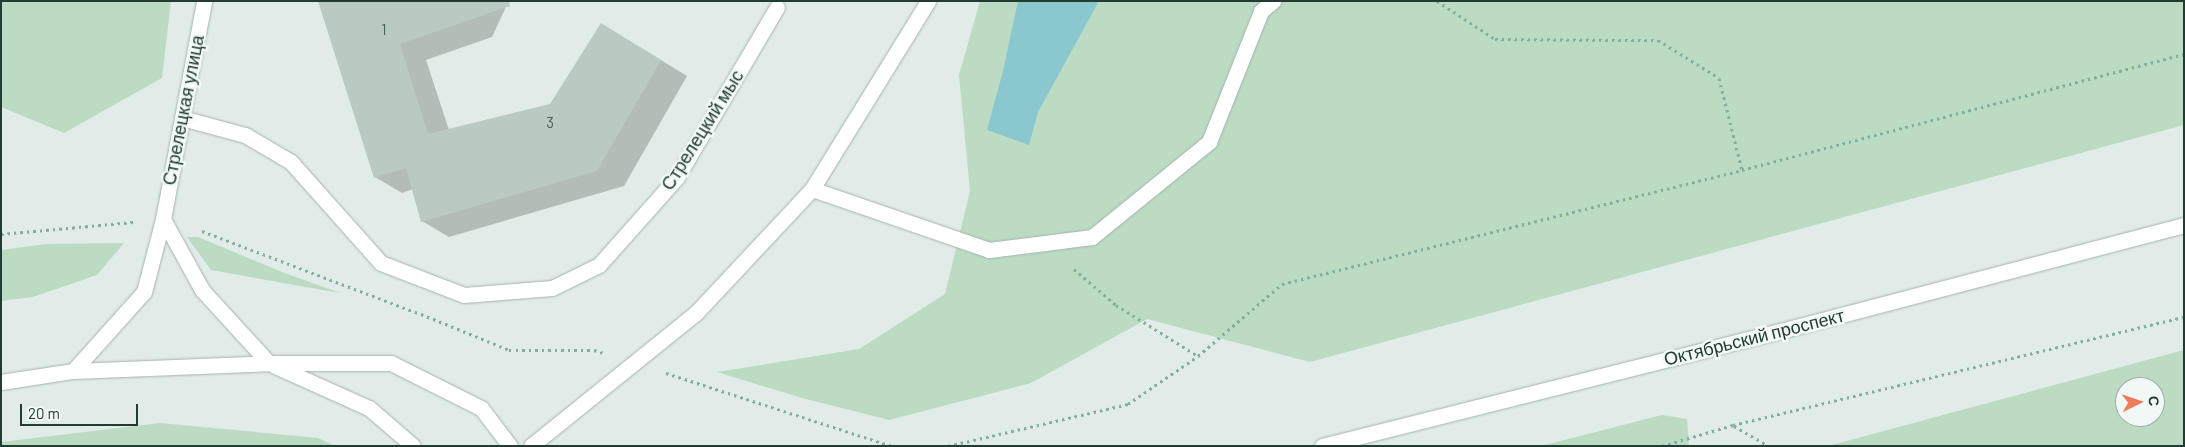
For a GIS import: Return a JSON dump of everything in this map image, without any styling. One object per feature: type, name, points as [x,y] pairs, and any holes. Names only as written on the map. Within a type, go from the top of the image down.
[{"type":"street","name":"Стрелецкая улица","points":[[73,371],[144,292],[163,219],[204,1]]},
{"type":"street","points":[[531,446],[696,313],[812,189],[928,1]]},
{"type":"street","points":[[812,189],[989,250],[1092,237],[1209,142],[1261,11],[1273,1]]},
{"type":"street","name":"Стрелецкий мыс","points":[[182,118],[245,135],[291,162],[381,263],[464,295],[552,288],[599,264],[676,177],[777,7]]},
{"type":"street","points":[[163,219],[202,290],[269,363],[369,408],[413,446]]},
{"type":"street","name":"Октябрьский проспект","points":[[1322,446],[1780,331],[2184,225]]},
{"type":"street","points":[[1,382],[73,371],[269,363],[390,363],[481,408],[510,446]]},
{"type":"path","points":[[1438,1],[1495,39],[1658,40],[1720,78],[1742,170]]},
{"type":"path","points":[[948,446],[1128,404],[1198,356],[1282,284],[1742,170],[2184,54]]},
{"type":"path","points":[[1,234],[163,219],[215,235],[509,350],[594,350],[892,446]]},
{"type":"path","points":[[1044,243],[1116,305],[1198,356]]},
{"type":"path","points":[[1662,446],[1732,425],[2184,317]]},
{"type":"path","points":[[1732,425],[1768,446]]},
{"type":"green space","points":[[1,1],[171,1],[162,78],[64,133],[1,107]]},
{"type":"green space","points":[[980,1],[2184,1],[2184,125],[1310,362],[1147,319],[1031,383],[889,420],[802,398],[717,372],[859,349],[945,294],[970,191],[959,75]]},
{"type":"green space","points":[[187,237],[198,237],[282,272],[340,293],[211,270]]},
{"type":"green space","points":[[124,243],[97,275],[33,297],[1,301],[1,250],[46,244]]},
{"type":"green space","points":[[2184,350],[2184,446],[1828,446]]},
{"type":"green space","points":[[1662,415],[1687,419],[1689,446],[1541,446]]},
{"type":"green space","points":[[160,423],[318,438],[335,446],[1,446],[1,442]]},
{"type":"water","points":[[1018,1],[1099,1],[1038,112],[1029,145],[987,130],[1003,71]]},
{"type":"building","points":[[318,1],[509,1],[510,6],[400,44],[428,134],[550,104],[601,23],[661,60],[597,171],[421,222],[406,168],[374,178]]}]
